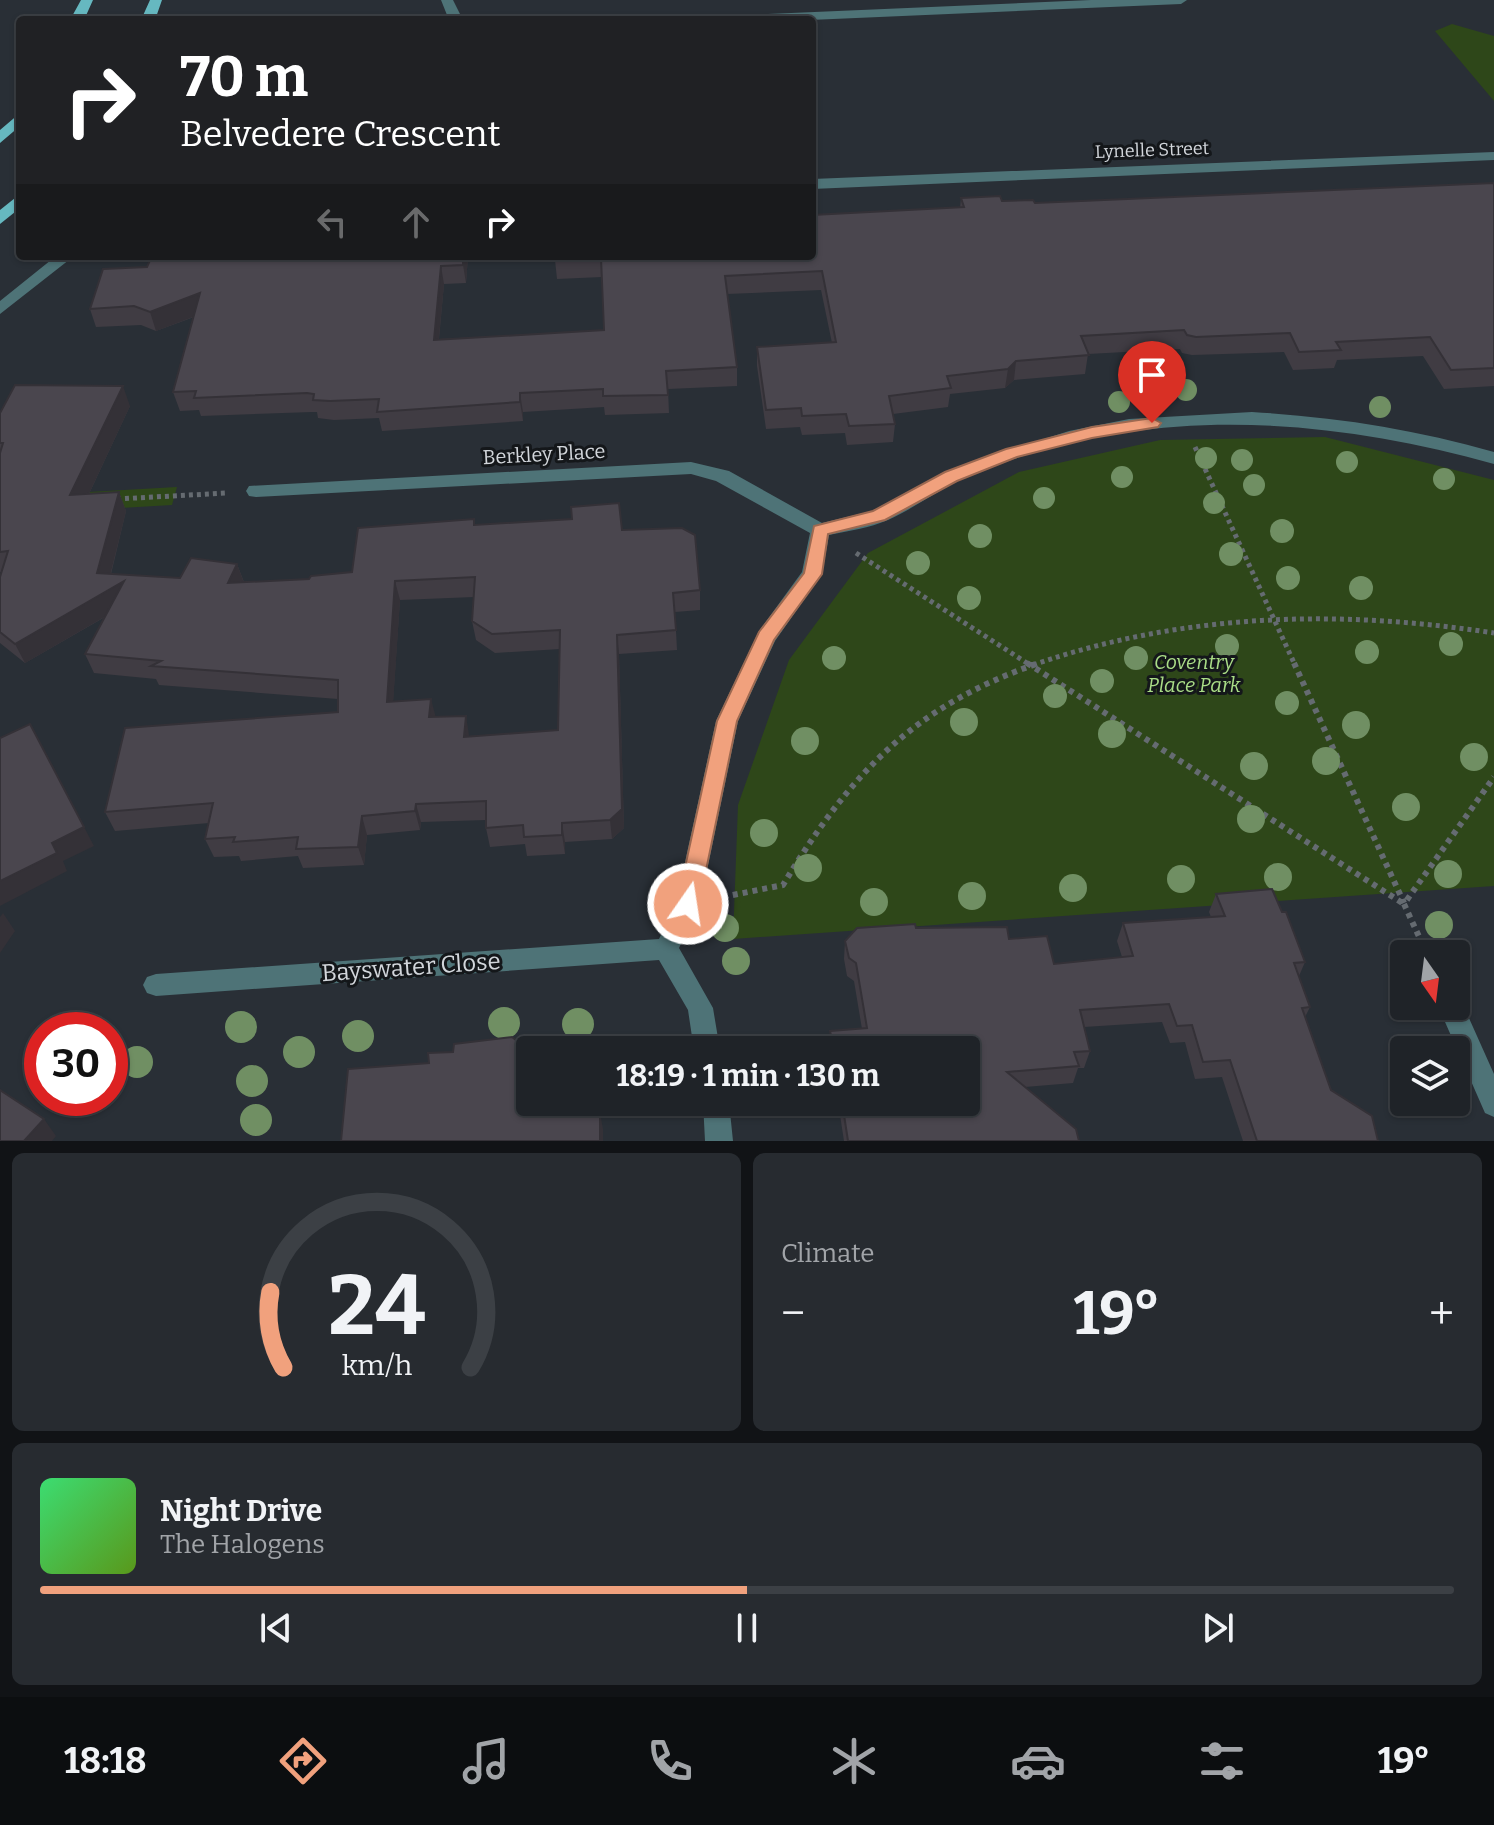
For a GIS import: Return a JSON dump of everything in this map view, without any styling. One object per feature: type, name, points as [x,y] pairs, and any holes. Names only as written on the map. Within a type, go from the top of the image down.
[{"type":"main road","points":[[0,139],[16,121]]},
{"type":"main road","points":[[0,219],[16,203]]},
{"type":"street","points":[[811,16],[1181,0]]},
{"type":"street","name":"Lynelle Street","points":[[816,184],[1494,156]]},
{"type":"street","points":[[0,309],[61,260]]},
{"type":"street","points":[[705,1036],[700,1008],[666,949],[688,904],[727,721],[766,637],[812,574],[820,530],[879,516],[951,476],[1012,453],[1092,432],[1182,419],[1293,418],[1393,434],[1494,458]]},
{"type":"street","name":"Berkley Place","points":[[256,491],[691,468],[722,476],[820,530]]},
{"type":"street","name":"Bayswater Close","points":[[156,985],[666,949]]},
{"type":"street","points":[[1457,1020],[1494,1104]]},
{"type":"street","points":[[717,1116],[719,1141]]},
{"type":"path","points":[[1182,419],[1421,940]]},
{"type":"path","points":[[105,500],[256,491]]},
{"type":"path","points":[[820,530],[1404,904]]},
{"type":"path","points":[[688,904],[783,885],[824,818],[877,756],[941,707],[1029,664],[1111,641],[1272,617],[1368,616],[1494,633]]},
{"type":"path","points":[[1404,904],[1494,777]]},
{"type":"green space","points":[[1452,24],[1494,36],[1494,101],[1435,31]]},
{"type":"green space","name":"Coventry Place Park","points":[[1325,437],[1494,480],[1494,886],[733,939],[738,805],[789,660],[868,553],[1019,472],[1160,440]]},
{"type":"green space","points":[[177,487],[172,505],[0,515],[0,497]]},
{"type":"building","points":[[1494,183],[1494,368],[1451,370],[1430,337],[1336,342],[1341,350],[1299,352],[1290,333],[1196,337],[1187,335],[1184,330],[1081,336],[1089,355],[1016,361],[1008,369],[947,376],[951,388],[889,396],[895,424],[849,426],[846,414],[802,416],[801,408],[766,410],[757,347],[836,342],[822,271],[725,276],[737,367],[666,371],[668,395],[603,396],[603,389],[520,393],[520,402],[377,412],[379,399],[313,400],[314,394],[307,393],[194,398],[196,391],[173,392],[200,293],[150,312],[134,306],[90,309],[103,269],[147,267],[150,260],[463,260],[463,265],[441,266],[434,340],[604,330],[601,260],[816,260],[816,215],[964,207],[961,198],[1000,196],[1002,201],[1033,200],[1035,203]]},
{"type":"building","points":[[15,385],[123,386],[70,495],[119,492],[97,573],[180,578],[191,558],[237,564],[228,583],[309,579],[311,576],[352,572],[358,528],[474,519],[474,525],[572,519],[571,507],[619,503],[622,530],[682,528],[695,535],[700,590],[673,593],[676,630],[617,635],[622,809],[610,820],[562,823],[562,835],[524,837],[523,825],[486,828],[486,801],[416,804],[415,811],[362,816],[358,847],[296,849],[298,837],[233,842],[235,837],[205,839],[213,803],[105,812],[125,728],[338,712],[338,680],[151,666],[161,661],[85,654],[124,581],[15,644],[0,632],[0,577],[8,551],[0,552],[0,453],[3,443],[0,443],[0,413]],"holes":[[[475,577],[472,621],[492,634],[560,630],[558,730],[464,737],[466,716],[429,717],[431,699],[387,702],[395,581]]]},
{"type":"building","points":[[30,724],[84,827],[52,843],[57,853],[0,881],[0,738]]},
{"type":"building","points":[[1272,889],[1282,912],[1286,912],[1305,962],[1294,963],[1310,1007],[1302,1008],[1331,1090],[1372,1116],[1378,1141],[1257,1141],[1230,1060],[1203,1062],[1192,1025],[1177,1026],[1169,1004],[1080,1010],[1090,1051],[1074,1052],[1079,1066],[1007,1072],[1076,1129],[1079,1141],[848,1141],[844,1116],[980,1116],[980,1036],[831,1036],[830,1031],[867,1028],[856,963],[849,958],[845,941],[857,928],[915,924],[916,928],[1007,927],[1009,939],[1047,936],[1054,964],[1133,956],[1123,923],[1225,916],[1216,894]]},
{"type":"building","points":[[512,1037],[516,1040],[516,1116],[600,1116],[600,1141],[341,1141],[348,1069],[429,1063],[428,1053],[453,1052],[454,1044]]},
{"type":"building","points":[[0,1090],[24,1106],[24,1116],[44,1119],[24,1141],[0,1141]]},
{"type":"route","points":[[688,904],[727,721],[766,637],[812,574],[820,530],[879,516],[951,476],[1012,453],[1092,432],[1152,423]]}]
